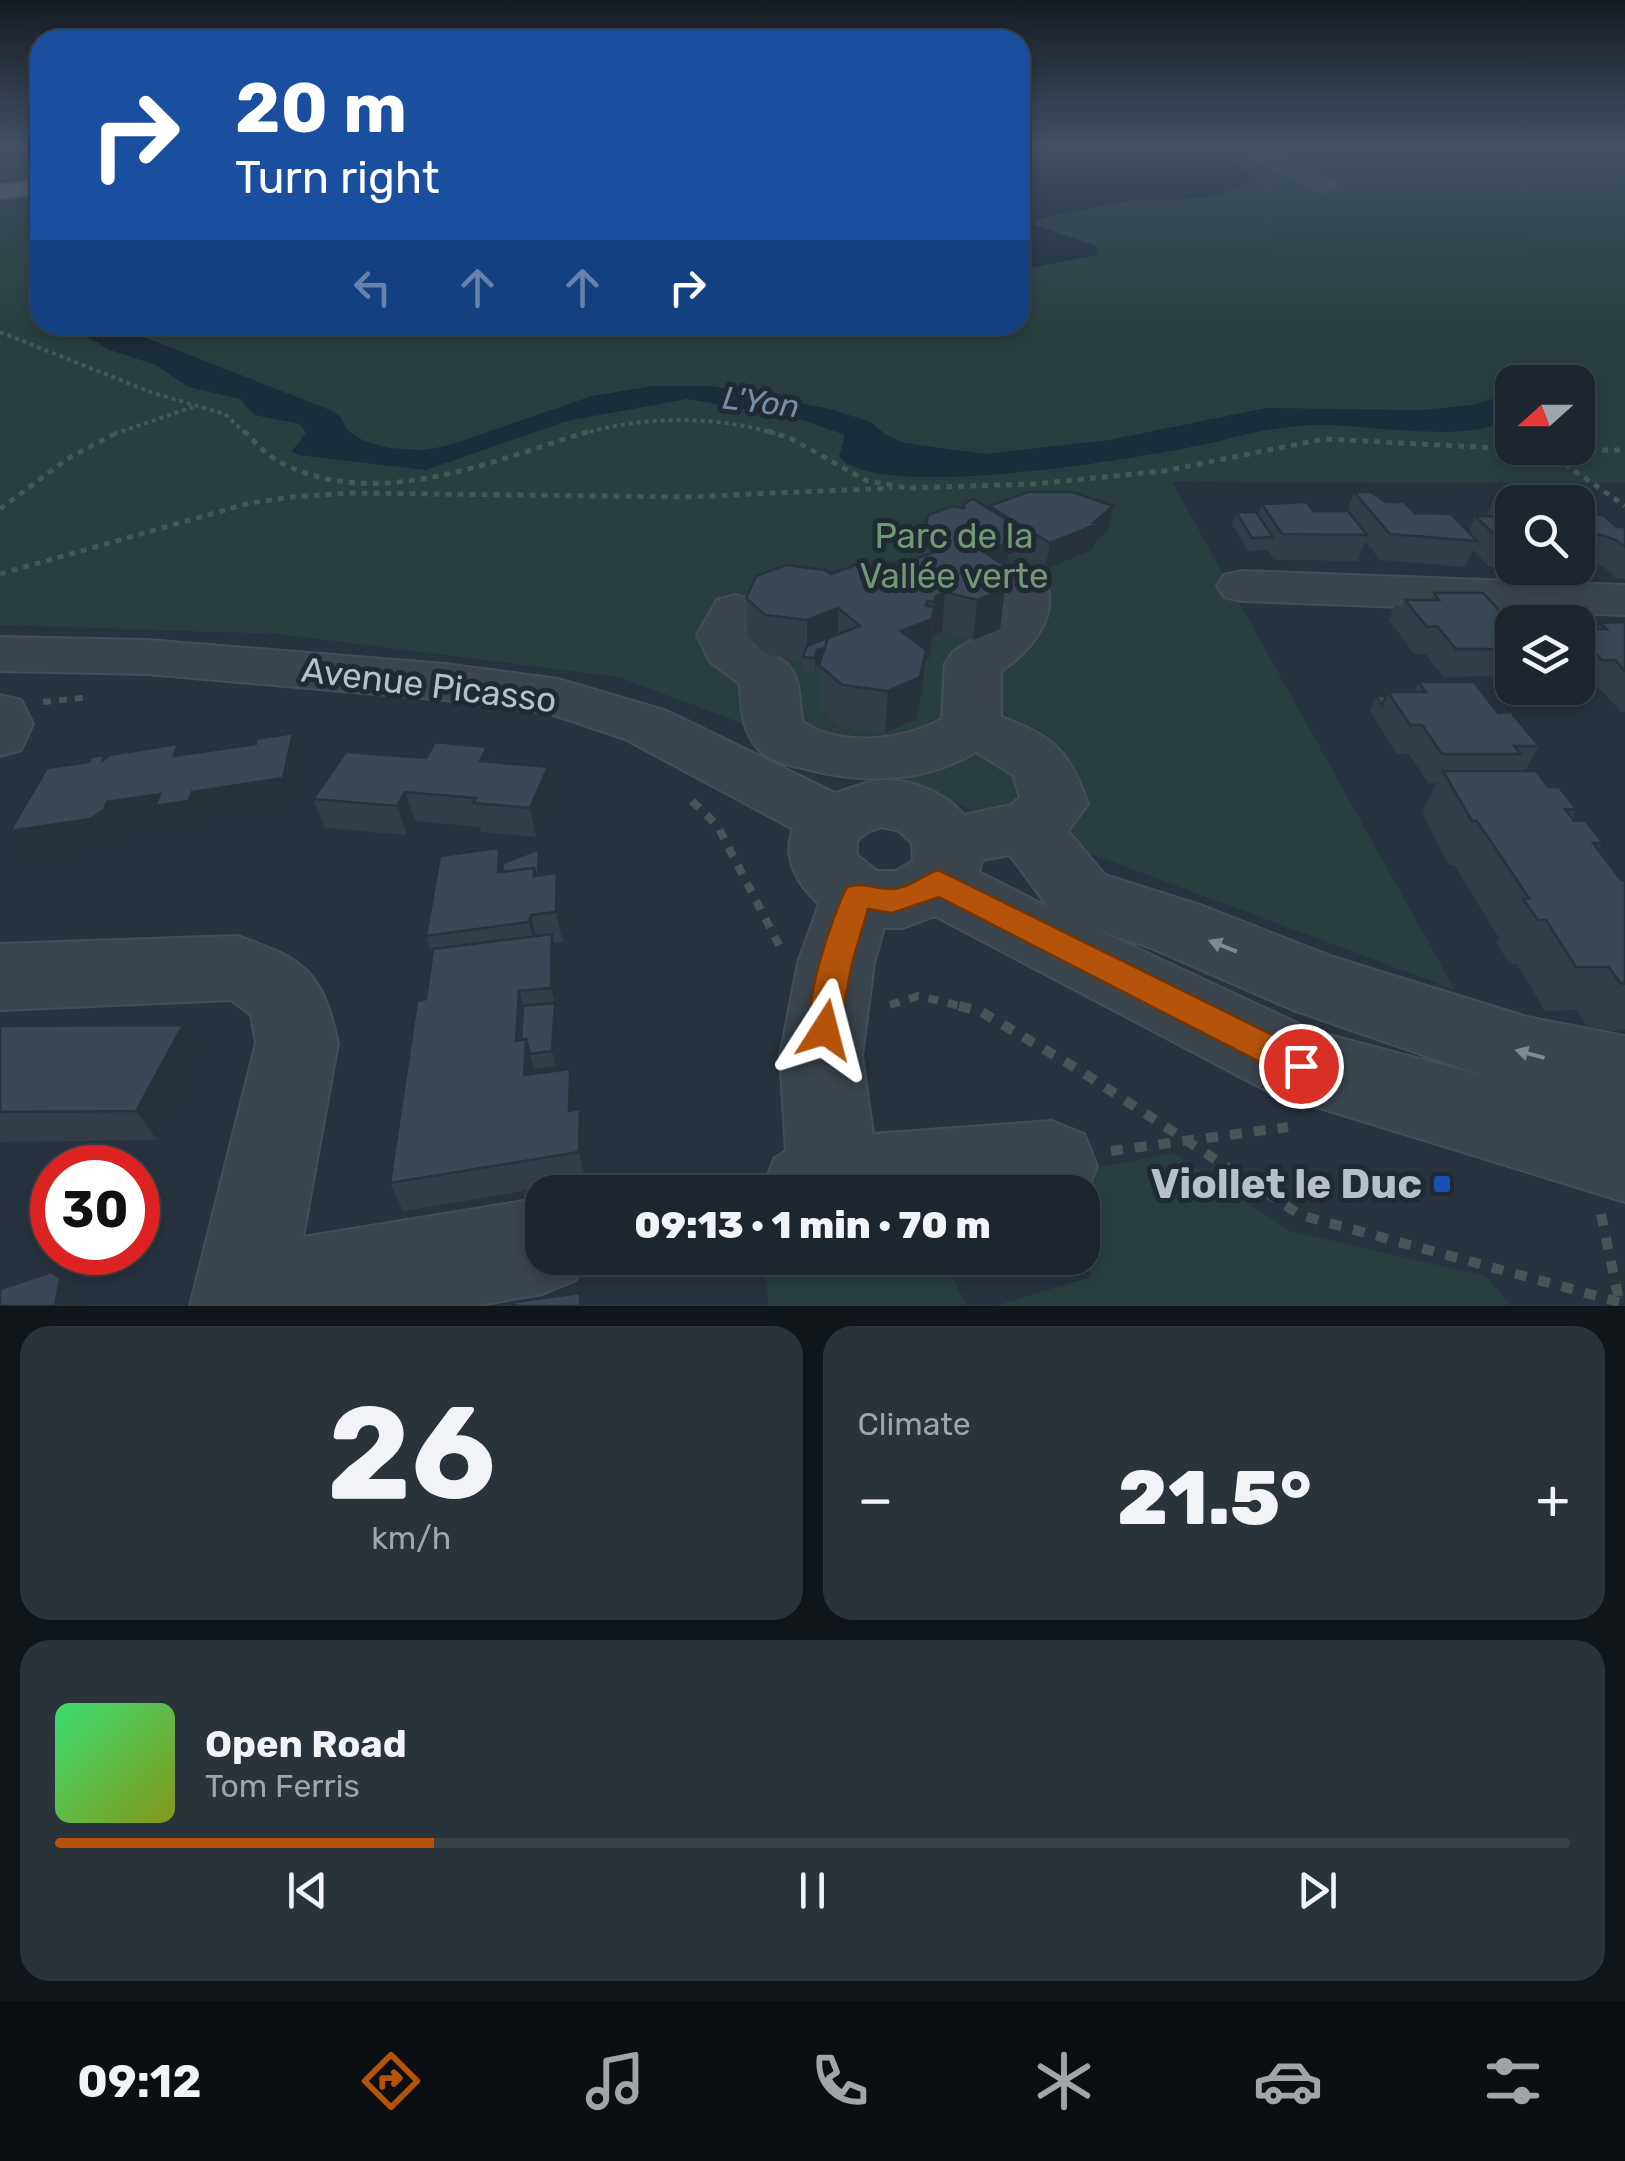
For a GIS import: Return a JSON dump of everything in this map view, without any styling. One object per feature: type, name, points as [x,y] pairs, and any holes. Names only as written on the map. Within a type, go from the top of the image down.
[{"type":"street","points":[[971,728],[973,664],[1014,640],[1021,618],[1022,582]]},
{"type":"street","points":[[1242,586],[1625,600]]},
{"type":"street","points":[[735,611],[724,636],[729,650],[768,677],[770,716],[782,738],[804,750],[910,756],[936,749],[971,728]]},
{"type":"street","name":"Avenue Picasso","points":[[0,654],[167,659],[445,682],[558,697],[646,725],[832,820]]},
{"type":"street","points":[[0,714],[0,736]]},
{"type":"street","points":[[971,728],[1024,749],[1046,770],[1054,804],[1028,829],[996,831],[944,863],[921,894],[892,901],[858,896],[832,879],[821,860],[822,837],[832,820],[855,807],[881,803],[913,809],[935,823],[944,863],[967,901],[1301,1066],[1606,1154]]},
{"type":"street","points":[[1028,829],[1080,896],[1177,928],[1321,986],[1527,1054],[1625,1074]]},
{"type":"street","points":[[819,1175],[831,1151],[822,1056],[828,1004],[836,963],[858,896]]},
{"type":"street","points":[[0,977],[236,968],[272,982],[291,1004],[297,1043],[241,1301],[525,1249]]},
{"type":"street","points":[[910,1175],[1052,1166]]},
{"type":"path","points":[[0,332],[194,407],[225,414],[274,459],[336,480],[384,483],[437,477],[594,430],[668,421],[711,421],[754,426],[790,438],[866,481],[908,488]]},
{"type":"path","points":[[0,509],[91,442],[143,420],[194,407]]},
{"type":"path","points":[[0,574],[250,503],[293,496],[350,493],[685,498],[1033,484],[1164,471],[1324,439],[1495,448]]},
{"type":"path","points":[[1595,450],[1625,450]]},
{"type":"path","points":[[1566,465],[1625,506]]},
{"type":"path","points":[[0,714],[38,703],[92,697]]},
{"type":"path","points":[[678,787],[718,825],[775,932],[787,965]]},
{"type":"path","points":[[883,1006],[918,996],[980,1010],[1191,1141],[1300,1215],[1618,1305],[1606,1154]]},
{"type":"path","points":[[1052,1166],[1124,1148],[1288,1128]]},
{"type":"green space","name":"Parc de la Vallée verte","points":[[0,206],[30,206],[30,335],[1030,335],[1030,206],[1625,206],[1625,483],[1172,482],[1455,990],[618,677],[278,634],[0,625]]},
{"type":"green space","points":[[1174,1153],[1290,1231],[1485,1276],[1512,1306],[995,1306],[1100,1275],[1100,1175],[1075,1172]]},
{"type":"green space","points":[[765,1275],[952,1275],[967,1306],[769,1306]]},
{"type":"water","points":[[1030,206],[1100,206],[1039,219],[1035,225],[1096,246],[1097,255],[1030,268]]},
{"type":"water","name":"L'Yon","points":[[84,335],[139,335],[330,410],[341,417],[347,430],[364,441],[389,448],[422,450],[447,446],[592,396],[653,386],[710,386],[830,409],[871,422],[886,435],[905,443],[985,454],[1109,440],[1266,408],[1422,410],[1472,405],[1495,398],[1495,424],[1450,432],[1299,426],[1083,465],[960,476],[905,476],[863,470],[839,456],[845,435],[797,418],[687,399],[567,421],[426,470],[298,455],[292,451],[306,433],[300,424],[254,415],[240,399],[188,387],[156,365],[110,350]]},
{"type":"building","points":[[1028,492],[1072,492],[1113,506],[1093,523],[1098,524],[1050,543],[989,506]]},
{"type":"building","points":[[1354,492],[1371,492],[1386,502],[1404,502],[1415,513],[1451,514],[1477,541],[1390,534]]},
{"type":"building","points":[[973,499],[1012,523],[1010,542],[984,552],[1007,567],[1005,589],[977,600],[945,592],[936,596],[935,602],[927,601],[926,606],[934,607],[932,619],[901,631],[926,650],[920,677],[888,691],[842,685],[819,665],[828,638],[860,626],[838,608],[807,620],[765,615],[746,598],[756,576],[786,565],[831,574],[861,563],[875,567],[877,562],[917,566],[918,558],[946,548],[924,534],[928,515],[953,506],[964,508]]},
{"type":"building","points":[[1306,502],[1313,511],[1348,511],[1367,535],[1282,534],[1262,504]]},
{"type":"building","points":[[1236,512],[1256,512],[1273,537],[1252,538]]},
{"type":"building","points":[[1595,513],[1617,527],[1625,527],[1625,547],[1616,540],[1595,535]]},
{"type":"building","points":[[1475,516],[1495,517],[1495,535]]},
{"type":"building","points":[[1434,593],[1483,593],[1495,606],[1495,649],[1456,649],[1437,626],[1427,627],[1405,600],[1439,600]]},
{"type":"building","points":[[1625,622],[1625,671],[1615,660],[1602,660],[1595,653],[1595,629],[1607,629],[1600,623]]},
{"type":"building","points":[[838,634],[828,638],[815,658],[803,657],[807,646]]},
{"type":"building","points":[[1418,682],[1474,682],[1498,713],[1511,712],[1539,746],[1514,746],[1521,754],[1442,754],[1422,725],[1410,725],[1388,692],[1426,692]]},
{"type":"building","points":[[293,733],[283,778],[192,792],[188,801],[155,806],[160,794],[107,802],[104,810],[90,819],[10,831],[47,768],[178,744],[174,756],[256,744],[256,739]]},
{"type":"building","points":[[435,742],[487,747],[480,761],[548,767],[530,808],[473,803],[476,798],[405,792],[397,806],[313,799],[346,752],[426,758]]},
{"type":"building","points":[[1443,771],[1536,771],[1548,787],[1559,787],[1577,810],[1565,809],[1574,821],[1585,820],[1603,843],[1593,843],[1621,880],[1625,880],[1625,984],[1609,967],[1576,967],[1546,920],[1538,920],[1523,899],[1529,898],[1477,821],[1472,821]]},
{"type":"building","points":[[499,848],[498,872],[534,868],[534,876],[557,873],[556,912],[531,915],[529,922],[426,936],[440,856]]},
{"type":"building","points":[[539,849],[538,875],[534,868],[502,872],[503,863]]},
{"type":"building","points":[[552,934],[551,988],[519,991],[516,1041],[526,1039],[524,1075],[570,1069],[569,1111],[580,1109],[579,1152],[390,1183],[417,1001],[426,999],[433,949]]},
{"type":"building","points":[[555,1003],[552,1051],[530,1054],[526,1039],[521,1040],[523,1006]]},
{"type":"building","points":[[183,1025],[136,1111],[0,1112],[0,1026]]},
{"type":"building","points":[[42,1275],[60,1278],[55,1306],[0,1306],[0,1289]]},
{"type":"building","points":[[580,1293],[580,1306],[515,1306],[515,1302]]},
{"type":"place","name":"Viollet le Duc","points":[[1442,1184]]},
{"type":"route","points":[[825,1030],[836,963],[858,896],[892,901],[921,894],[938,882],[967,901],[1301,1066]]}]
